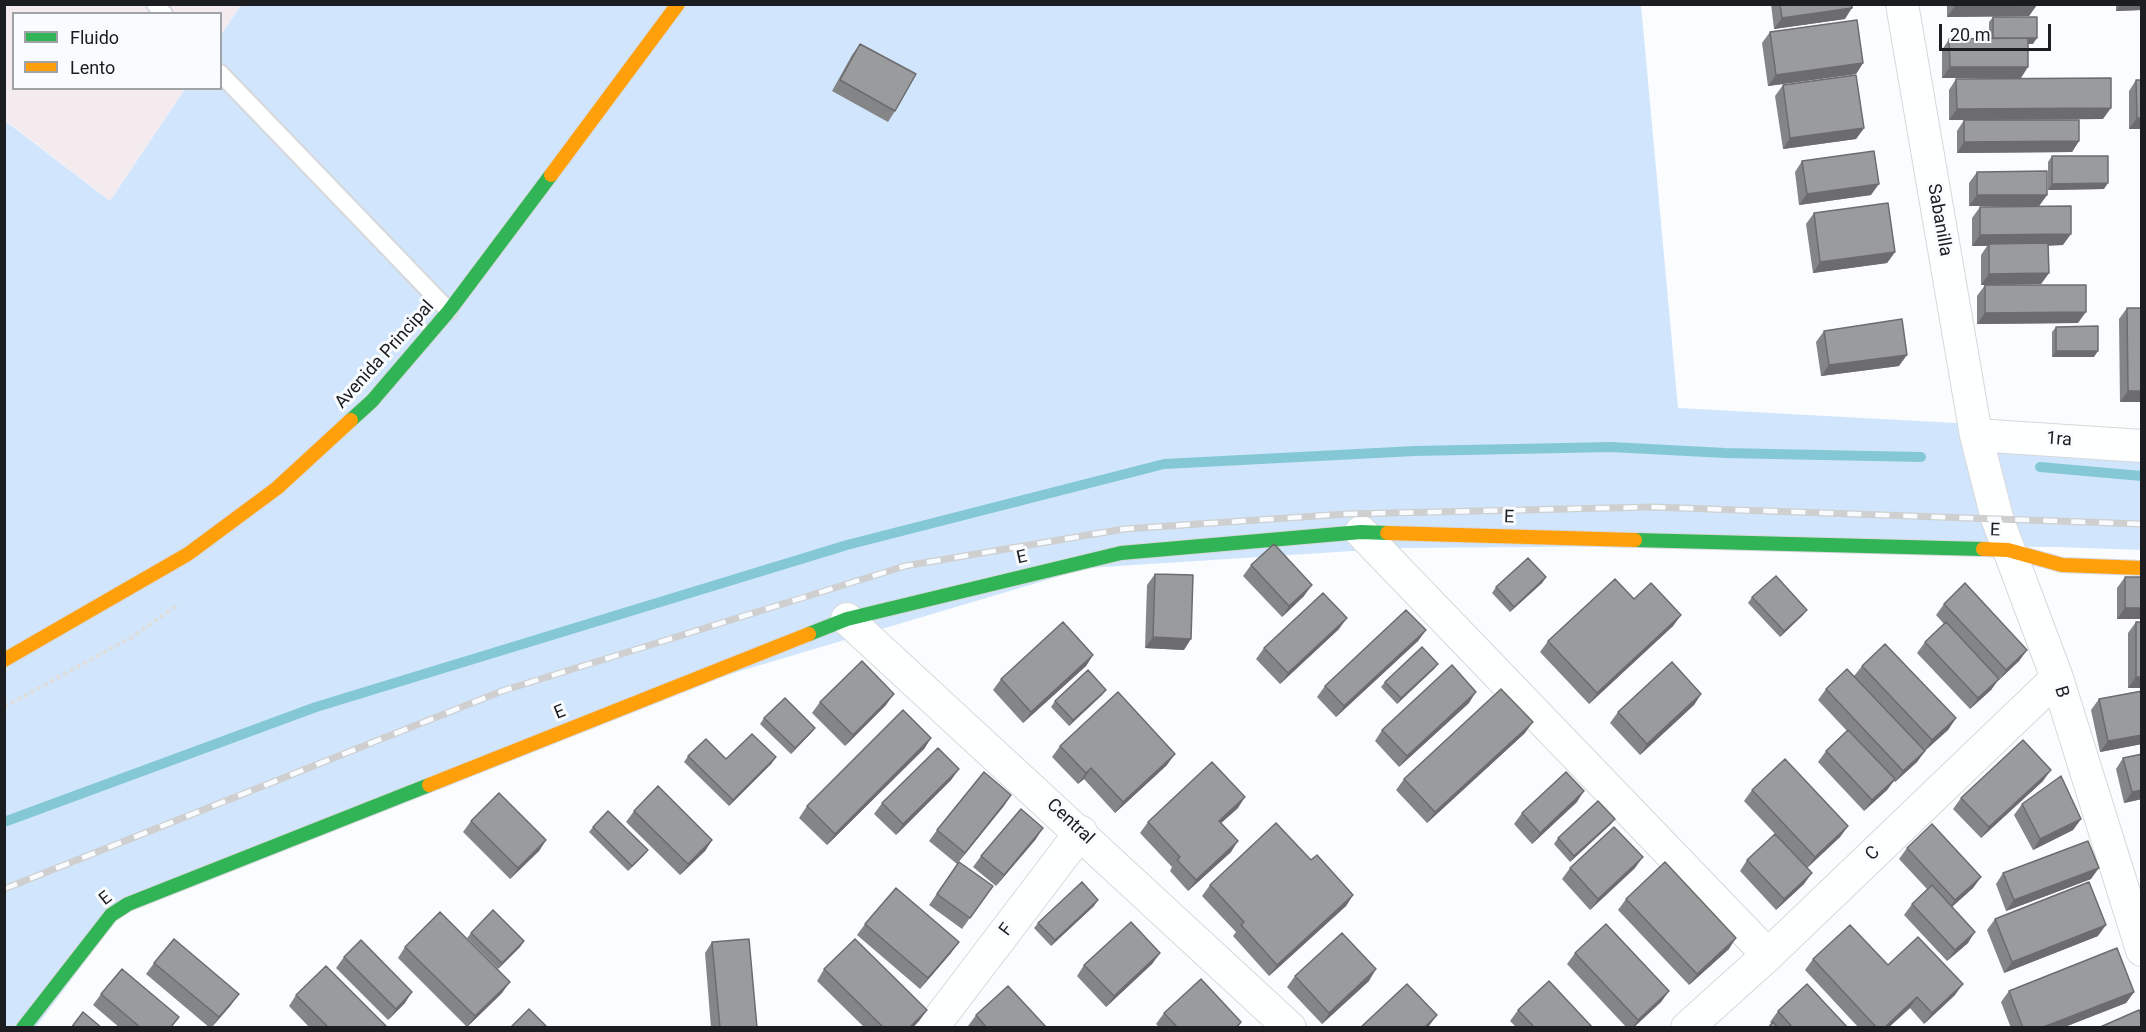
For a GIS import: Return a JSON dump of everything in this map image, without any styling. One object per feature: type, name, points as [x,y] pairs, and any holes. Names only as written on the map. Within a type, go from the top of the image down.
[{"type":"street","name":"Avenida Principal","points":[[4,660],[188,554],[277,488],[372,401],[449,310],[678,4]]},
{"type":"street","name":"Sabanilla","points":[[1902,4],[1976,435]]},
{"type":"street","name":"1ra","points":[[1976,435],[2142,446]]},
{"type":"street","name":"B","points":[[1976,435],[1997,518],[2056,678],[2142,950]]},
{"type":"street","name":"E","points":[[23,1028],[111,915],[128,904],[847,619],[1121,554],[1361,532],[2008,550],[2062,565],[2142,568]]},
{"type":"street","points":[[1361,532],[1768,955]]},
{"type":"street","name":"Central","points":[[847,619],[1082,832],[1290,1028]]},
{"type":"street","name":"C","points":[[1687,1028],[1768,955],[2056,678]]},
{"type":"street","name":"F","points":[[932,1028],[1082,832]]},
{"type":"lane","points":[[222,75],[449,310]]},
{"type":"shaded area","points":[[4,5],[241,5],[222,34],[222,12],[12,12],[12,90],[184,90],[110,201],[5,120]]},
{"type":"shaded area","points":[[241,5],[1641,5],[1678,408],[2141,433],[2141,550],[2059,547],[1762,545],[1400,548],[1087,568],[589,716],[128,904],[36,1027],[5,1027],[4,120],[110,201],[184,90],[222,90],[222,34]]},
{"type":"building","points":[[1780,4],[1852,4],[1852,8],[1782,18]]},
{"type":"building","points":[[1955,4],[2037,4],[2037,5],[1955,6]]},
{"type":"building","points":[[1993,17],[2037,17],[2037,38],[1993,38]]},
{"type":"building","points":[[1857,20],[1863,63],[1776,75],[1770,32]]},
{"type":"building","points":[[2028,38],[2028,67],[1950,67],[1949,39]]},
{"type":"building","points":[[860,44],[916,74],[895,111],[840,80]]},
{"type":"building","points":[[1856,75],[1864,128],[1790,138],[1783,85]]},
{"type":"building","points":[[2111,78],[2111,108],[1957,109],[1956,79]]},
{"type":"building","points":[[2136,80],[2142,80],[2142,118],[2137,118]]},
{"type":"building","points":[[1964,120],[2079,120],[2079,141],[1964,142]]},
{"type":"building","points":[[1874,151],[1879,184],[1807,194],[1802,161]]},
{"type":"building","points":[[2052,156],[2108,156],[2108,183],[2052,184]]},
{"type":"building","points":[[2047,171],[2047,195],[1977,195],[1977,172]]},
{"type":"building","points":[[1888,203],[1895,252],[1820,262],[1814,213]]},
{"type":"building","points":[[2071,206],[2071,234],[1980,235],[1980,207]]},
{"type":"building","points":[[2048,243],[2049,273],[1989,274],[1989,244]]},
{"type":"building","points":[[1985,285],[2086,285],[2086,312],[1985,313]]},
{"type":"building","points":[[2127,308],[2142,308],[2142,391],[2128,391]]},
{"type":"building","points":[[1902,319],[1907,355],[1829,365],[1824,331]]},
{"type":"building","points":[[2098,326],[2098,351],[2056,351],[2056,327]]},
{"type":"building","points":[[1274,544],[1312,585],[1289,606],[1251,565]]},
{"type":"building","points":[[1528,558],[1546,577],[1514,607],[1496,587]]},
{"type":"building","points":[[1155,574],[1193,575],[1191,639],[1153,637]]},
{"type":"building","points":[[1776,576],[1807,610],[1784,631],[1752,597]]},
{"type":"building","points":[[2125,577],[2142,577],[2142,608],[2125,608]]},
{"type":"building","points":[[1615,579],[1634,599],[1651,583],[1681,615],[1597,693],[1548,641]]},
{"type":"building","points":[[1965,583],[2027,650],[2006,670],[1944,604]]},
{"type":"building","points":[[1323,593],[1347,618],[1288,673],[1264,648]]},
{"type":"building","points":[[1406,610],[1426,630],[1344,706],[1325,686]]},
{"type":"building","points":[[1063,622],[1093,655],[1031,712],[1001,679]]},
{"type":"building","points":[[1946,622],[1999,679],[1978,698],[1925,642]]},
{"type":"building","points":[[2136,622],[2142,622],[2142,677],[2136,677]]},
{"type":"building","points":[[1885,644],[1956,718],[1932,740],[1862,666]]},
{"type":"building","points":[[1422,647],[1438,664],[1401,698],[1385,682]]},
{"type":"building","points":[[862,661],[894,694],[853,735],[820,702]]},
{"type":"building","points":[[1672,662],[1701,694],[1647,744],[1618,712]]},
{"type":"building","points":[[1452,665],[1476,692],[1407,756],[1382,730]]},
{"type":"building","points":[[1847,669],[1925,751],[1903,771],[1826,689]]},
{"type":"building","points":[[1088,670],[1106,690],[1073,720],[1055,701]]},
{"type":"building","points":[[1501,689],[1533,722],[1435,812],[1404,779]]},
{"type":"building","points":[[2142,691],[2142,735],[2108,741],[2099,699]]},
{"type":"building","points":[[1118,692],[1175,754],[1123,802],[1091,768],[1086,773],[1060,746]]},
{"type":"building","points":[[785,698],[815,728],[795,748],[764,718]]},
{"type":"building","points":[[903,710],[931,738],[835,834],[807,806]]},
{"type":"building","points":[[1848,730],[1895,779],[1872,800],[1826,751]]},
{"type":"building","points":[[752,734],[776,757],[733,800],[688,756],[706,739],[726,759]]},
{"type":"building","points":[[2023,740],[2051,770],[1989,827],[1961,798]]},
{"type":"building","points":[[938,748],[959,769],[903,824],[882,803]]},
{"type":"building","points":[[2142,754],[2142,790],[2132,792],[2123,758]]},
{"type":"building","points":[[1785,759],[1848,826],[1815,857],[1752,790]]},
{"type":"building","points":[[1212,762],[1245,797],[1219,821],[1238,841],[1196,880],[1177,860],[1180,857],[1148,822]]},
{"type":"building","points":[[984,772],[1011,795],[965,853],[937,830]]},
{"type":"building","points":[[1566,772],[1584,791],[1540,833],[1522,813]]},
{"type":"building","points":[[2061,776],[2081,819],[2040,839],[2022,804]]},
{"type":"building","points":[[658,786],[712,840],[688,864],[634,811]]},
{"type":"building","points":[[499,793],[546,840],[518,868],[471,821]]},
{"type":"building","points":[[1598,801],[1615,819],[1574,856],[1558,838]]},
{"type":"building","points":[[1021,809],[1043,828],[1004,875],[981,856]]},
{"type":"building","points":[[608,811],[648,850],[632,866],[593,827]]},
{"type":"building","points":[[1276,823],[1311,860],[1317,855],[1353,895],[1277,965],[1241,925],[1244,922],[1210,885]]},
{"type":"building","points":[[1932,824],[1981,877],[1955,900],[1907,848]]},
{"type":"building","points":[[1614,827],[1643,857],[1598,899],[1570,868]]},
{"type":"building","points":[[1775,834],[1812,873],[1784,899],[1747,860]]},
{"type":"building","points":[[2088,841],[2099,868],[2014,900],[2003,873]]},
{"type":"building","points":[[959,862],[993,886],[970,918],[937,894]]},
{"type":"building","points":[[1665,862],[1736,938],[1697,974],[1626,899]]},
{"type":"building","points":[[1082,882],[1098,900],[1055,940],[1038,923]]},
{"type":"building","points":[[2089,882],[2106,925],[2012,962],[1995,919]]},
{"type":"building","points":[[1932,885],[1975,932],[1955,950],[1912,904]]},
{"type":"building","points":[[896,888],[959,942],[928,978],[865,924]]},
{"type":"building","points":[[493,910],[524,941],[502,963],[471,933]]},
{"type":"building","points":[[440,912],[510,982],[475,1016],[405,947]]},
{"type":"building","points":[[1131,922],[1160,953],[1114,996],[1084,965]]},
{"type":"building","points":[[1606,924],[1669,991],[1638,1020],[1575,953]]},
{"type":"building","points":[[1850,925],[1888,965],[1918,937],[1963,984],[1932,1013],[1917,997],[1884,1028],[1877,1028],[1813,959]]},
{"type":"building","points":[[1342,933],[1376,969],[1329,1013],[1295,976]]},
{"type":"building","points":[[174,939],[239,994],[219,1017],[154,963]]},
{"type":"building","points":[[749,939],[757,1028],[720,1028],[712,942]]},
{"type":"building","points":[[855,939],[927,1010],[909,1028],[884,1028],[824,969]]},
{"type":"building","points":[[361,940],[412,992],[396,1009],[344,957]]},
{"type":"building","points":[[2117,948],[2134,992],[2041,1028],[2023,1028],[2009,991]]},
{"type":"building","points":[[326,966],[388,1028],[329,1028],[296,995]]},
{"type":"building","points":[[122,969],[179,1017],[170,1028],[141,1028],[101,994]]},
{"type":"building","points":[[1201,979],[1241,1022],[1236,1028],[1178,1028],[1164,1013]]},
{"type":"building","points":[[1549,981],[1593,1028],[1535,1028],[1518,1010]]},
{"type":"building","points":[[1407,984],[1437,1015],[1424,1028],[1361,1027]]},
{"type":"building","points":[[1807,984],[1848,1028],[1793,1028],[1778,1011]]},
{"type":"building","points":[[1008,986],[1047,1028],[987,1028],[976,1015]]},
{"type":"building","points":[[529,1009],[548,1028],[510,1028]]},
{"type":"building","points":[[2139,1010],[2142,1017],[2142,1028],[2098,1028]]},
{"type":"building","points":[[83,1012],[102,1028],[71,1028]]},
{"type":"building","points":[[1773,1022],[1778,1028],[1768,1028]]},
{"type":"waterway","points":[[4,822],[316,707],[847,545],[1164,464],[1415,451],[1611,447],[1725,453],[1921,457]]},
{"type":"waterway","points":[[2040,467],[2142,476]]},
{"type":"railway","points":[[4,889],[502,691],[905,566],[1124,529],[1346,514],[1652,507],[2142,524]]},
{"type":"traffic: fast","points":[[351,420],[372,401],[449,311],[551,175]]},
{"type":"traffic: fast","points":[[809,634],[847,619],[1121,553],[1361,532],[1387,533]]},
{"type":"traffic: fast","points":[[1635,540],[1983,549]]},
{"type":"traffic: fast","points":[[23,1028],[111,915],[128,904],[429,785]]},
{"type":"traffic: slow","points":[[551,175],[678,4]]},
{"type":"traffic: slow","points":[[4,660],[188,554],[277,488],[351,420]]},
{"type":"traffic: slow","points":[[1387,533],[1635,540]]},
{"type":"traffic: slow","points":[[1983,549],[2008,550],[2062,565],[2142,568]]},
{"type":"traffic: slow","points":[[429,785],[809,634]]}]
